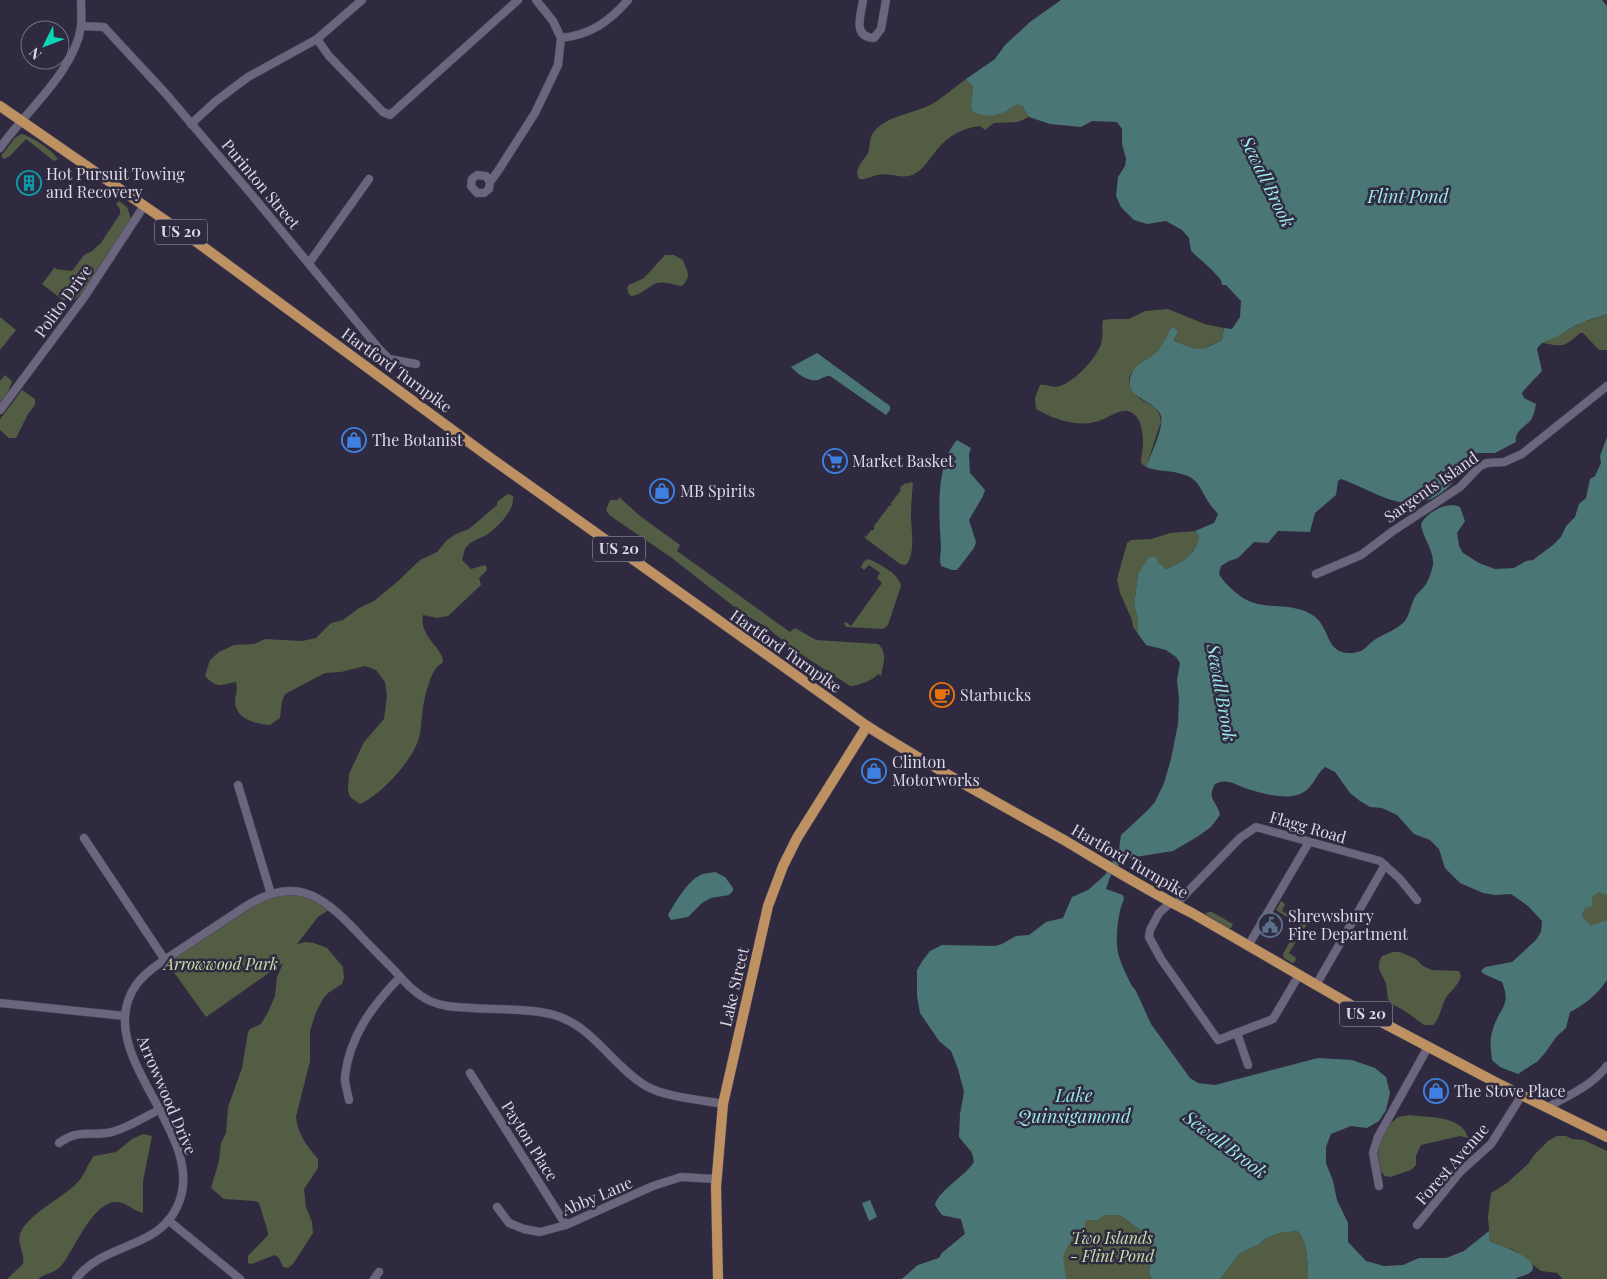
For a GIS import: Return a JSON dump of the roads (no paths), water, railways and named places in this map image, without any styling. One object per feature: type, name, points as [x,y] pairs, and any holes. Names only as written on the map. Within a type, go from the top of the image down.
[{"type":"main road","name":"Hartford Turnpike","points":[[0,106],[260,288],[522,480],[867,726],[933,768],[1298,975],[1428,1047],[1607,1137]]},
{"type":"main road","name":"Lake Street","points":[[718,1279],[716,1179],[723,1104],[766,912],[777,881],[804,827],[867,726]]},
{"type":"street","points":[[0,148],[61,73],[70,58],[81,26],[81,0]]},
{"type":"street","points":[[191,124],[216,100],[248,77],[317,39],[362,0]]},
{"type":"street","points":[[317,39],[329,56],[383,112],[390,115],[518,0]]},
{"type":"street","points":[[490,182],[535,114],[558,65],[561,38],[553,21],[536,0]]},
{"type":"street","points":[[561,38],[575,37],[596,29],[628,0]]},
{"type":"street","points":[[863,0],[859,29],[861,34],[874,38],[881,29],[886,0]]},
{"type":"street","name":"Purinton Street","points":[[81,26],[104,27],[146,72],[309,263],[381,352],[389,359],[416,364]]},
{"type":"street","points":[[309,263],[369,179]]},
{"type":"street","name":"Polito Drive","points":[[0,410],[85,296],[144,206]]},
{"type":"street","name":"Sargents Island","points":[[1316,574],[1361,555],[1406,522],[1460,487],[1480,466],[1487,463],[1504,462],[1522,454],[1607,386]]},
{"type":"street","points":[[238,785],[271,894]]},
{"type":"street","name":"Flagg Road","points":[[1173,904],[1240,838],[1254,828],[1260,828],[1380,861],[1400,879],[1417,900]]},
{"type":"street","points":[[84,838],[165,960]]},
{"type":"street","points":[[1248,946],[1309,842]]},
{"type":"street","points":[[1316,984],[1385,865]]},
{"type":"street","name":"Arrowwood Drive","points":[[76,1279],[94,1261],[152,1235],[168,1220],[180,1200],[184,1176],[178,1150],[127,1042],[125,1033],[125,1016],[129,1000],[136,985],[165,960],[250,904],[271,894],[297,892],[316,897],[325,902],[340,914],[400,977],[421,996],[444,1006],[544,1012],[562,1017],[579,1027],[633,1077],[646,1086],[665,1093],[723,1104]]},
{"type":"street","points":[[1173,904],[1159,913],[1150,930],[1149,937],[1218,1040],[1274,1019],[1298,975]]},
{"type":"street","points":[[349,1100],[345,1076],[357,1035],[374,1006],[400,977]]},
{"type":"street","points":[[0,1003],[125,1016]]},
{"type":"street","points":[[1237,1033],[1248,1065]]},
{"type":"street","points":[[1379,1186],[1373,1153],[1378,1137],[1428,1047]]},
{"type":"street","points":[[1547,1108],[1590,1083],[1607,1066]]},
{"type":"street","name":"Payton Place","points":[[470,1073],[566,1225]]},
{"type":"street","name":"Forest Avenue","points":[[1417,1225],[1460,1172],[1491,1144],[1522,1095]]},
{"type":"street","points":[[59,1143],[74,1134],[101,1134],[117,1130],[159,1110]]},
{"type":"street","name":"Abby Lane","points":[[497,1207],[509,1223],[524,1229],[540,1232],[566,1225],[653,1186],[681,1177],[716,1179]]},
{"type":"street","points":[[168,1220],[240,1279]]},
{"type":"water","name":"Flint Pond","points":[[1061,0],[1602,0],[1607,6],[1607,314],[1578,324],[1539,346],[1537,349],[1542,371],[1522,393],[1524,398],[1536,404],[1534,414],[1531,420],[1518,432],[1516,442],[1495,453],[1474,454],[1453,482],[1432,499],[1418,503],[1406,503],[1380,496],[1341,479],[1338,481],[1336,495],[1315,513],[1310,532],[1278,531],[1268,543],[1254,542],[1238,558],[1221,566],[1219,574],[1232,589],[1250,602],[1293,608],[1311,614],[1318,620],[1336,649],[1347,653],[1361,651],[1374,640],[1395,629],[1405,621],[1415,597],[1428,580],[1433,559],[1421,524],[1428,515],[1449,505],[1460,507],[1465,521],[1457,533],[1459,546],[1463,553],[1479,563],[1495,569],[1514,568],[1526,561],[1533,560],[1561,537],[1566,526],[1575,517],[1579,504],[1586,498],[1590,479],[1595,476],[1601,463],[1600,456],[1607,437],[1607,894],[1604,895],[1599,892],[1592,898],[1592,906],[1586,908],[1582,914],[1584,919],[1592,926],[1607,921],[1607,980],[1590,999],[1570,1012],[1566,1028],[1557,1036],[1538,1061],[1518,1074],[1500,1067],[1492,1060],[1491,1040],[1496,1022],[1504,1007],[1505,990],[1502,982],[1481,971],[1485,967],[1512,962],[1536,940],[1541,932],[1542,921],[1528,906],[1511,894],[1495,895],[1483,893],[1460,883],[1445,868],[1439,849],[1430,840],[1414,834],[1397,815],[1382,808],[1370,807],[1360,801],[1350,793],[1335,772],[1325,767],[1309,788],[1302,793],[1290,796],[1266,794],[1234,783],[1219,782],[1215,784],[1212,797],[1220,815],[1211,827],[1173,851],[1123,859],[1110,877],[1106,889],[1123,895],[1124,899],[1119,918],[1117,940],[1118,953],[1124,970],[1151,1024],[1190,1078],[1198,1083],[1215,1085],[1318,1058],[1352,1060],[1375,1068],[1386,1077],[1390,1093],[1386,1110],[1379,1121],[1367,1128],[1351,1126],[1331,1134],[1326,1147],[1326,1163],[1333,1181],[1337,1200],[1348,1223],[1348,1242],[1366,1261],[1384,1266],[1403,1265],[1419,1258],[1446,1258],[1464,1251],[1489,1231],[1490,1242],[1517,1252],[1530,1261],[1533,1266],[1531,1272],[1515,1279],[1308,1279],[1305,1246],[1301,1235],[1297,1231],[1279,1233],[1239,1254],[1220,1279],[1152,1279],[1149,1273],[1153,1240],[1120,1215],[1104,1215],[1098,1220],[1086,1220],[1083,1235],[1073,1236],[1063,1256],[1066,1279],[902,1279],[918,1265],[939,1258],[942,1253],[965,1234],[961,1219],[942,1215],[935,1205],[937,1199],[974,1162],[972,1152],[959,1137],[960,1114],[964,1092],[958,1069],[951,1051],[939,1041],[920,1013],[917,996],[917,970],[930,951],[942,945],[995,946],[1016,936],[1029,935],[1046,922],[1063,918],[1072,897],[1088,890],[1105,875],[1119,850],[1121,835],[1155,802],[1164,783],[1178,724],[1179,699],[1177,680],[1180,663],[1176,657],[1166,650],[1146,645],[1138,634],[1138,618],[1134,606],[1138,574],[1149,557],[1156,557],[1158,562],[1166,569],[1188,557],[1198,542],[1199,536],[1195,531],[1214,523],[1218,514],[1193,479],[1180,473],[1146,467],[1159,434],[1161,416],[1158,410],[1134,393],[1130,382],[1134,369],[1157,352],[1173,327],[1178,331],[1174,339],[1176,342],[1195,348],[1208,347],[1222,340],[1224,328],[1232,329],[1240,317],[1241,301],[1226,285],[1222,285],[1221,280],[1212,270],[1191,251],[1189,238],[1182,230],[1166,221],[1147,224],[1134,220],[1121,207],[1116,196],[1118,177],[1125,166],[1126,159],[1122,144],[1122,129],[1117,122],[1092,121],[1081,127],[1050,124],[1029,117],[1023,107],[1018,104],[992,116],[973,112],[971,107],[973,87],[966,79],[995,59],[1005,45],[1030,22]]},
{"type":"water","points":[[817,353],[890,406],[890,410],[886,415],[830,376],[811,380],[800,375],[791,367]]},
{"type":"water","points":[[957,440],[971,448],[969,454],[970,473],[985,490],[969,520],[976,542],[974,548],[957,570],[952,570],[940,564],[939,506],[945,462]]},
{"type":"water","points":[[715,872],[725,877],[733,891],[729,895],[711,898],[702,903],[688,917],[671,920],[668,915],[678,898],[693,880],[703,874]]},
{"type":"water","points":[[870,1200],[877,1217],[869,1221],[862,1203]]},
{"type":"place","name":"Hot Pursuit Towing and Recovery","points":[[29,183]]},
{"type":"place","name":"The Botanist","points":[[354,440]]},
{"type":"place","name":"Market Basket","points":[[835,461]]},
{"type":"place","name":"MB Spirits","points":[[662,491]]},
{"type":"place","name":"Starbucks","points":[[942,695]]},
{"type":"place","name":"Clinton Motorworks","points":[[874,771]]},
{"type":"place","name":"Shrewsbury Fire Department","points":[[1270,925]]},
{"type":"place","name":"The Stove Place","points":[[1436,1091]]},
{"type":"water label","name":"Sewall Brook","points":[[1267,182]]},
{"type":"water label","name":"Sewall Brook","points":[[1221,693]]},
{"type":"water label","name":"Lake Quinsigamond","points":[[1074,1106]]},
{"type":"water label","name":"Sewall Brook","points":[[1225,1145]]},
{"type":"park label","name":"Arrowwood Park","points":[[221,964]]},
{"type":"park label","name":"Two Islands - Flint Pond","points":[[1112,1247]]}]
